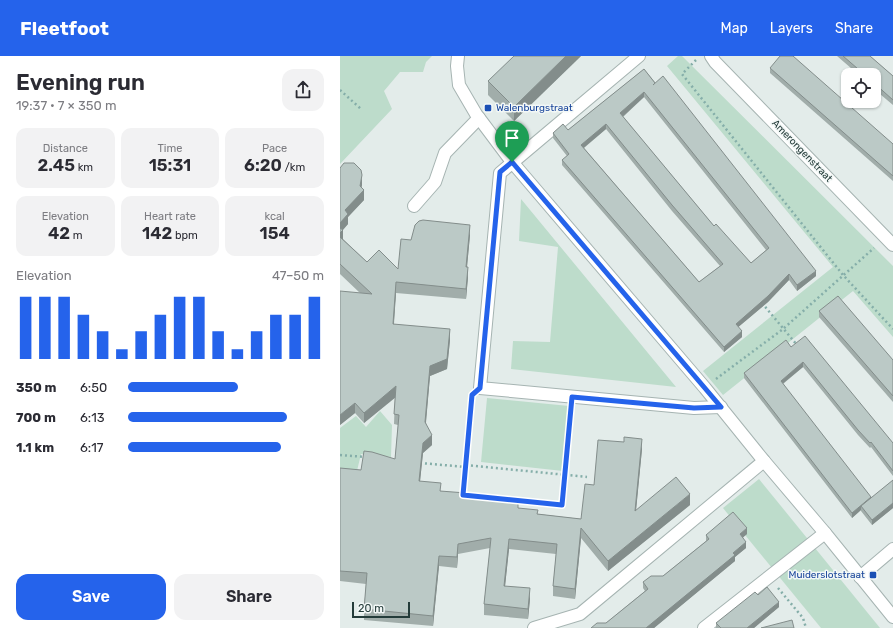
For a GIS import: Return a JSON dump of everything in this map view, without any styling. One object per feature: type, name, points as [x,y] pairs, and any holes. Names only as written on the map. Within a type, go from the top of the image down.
[{"type":"street","points":[[458,56],[457,66],[459,85],[479,118],[512,162],[705,388],[764,461],[826,532],[893,617]]},
{"type":"street","points":[[639,56],[500,172],[480,388],[694,408],[721,407]]},
{"type":"street","name":"Amerongenstraat","points":[[716,58],[890,241]]},
{"type":"street","points":[[414,206],[435,182],[445,153],[479,118]]},
{"type":"street","points":[[534,628],[580,614],[764,461]]},
{"type":"street","points":[[704,628],[826,532]]},
{"type":"street","points":[[860,577],[893,549]]},
{"type":"path","points":[[700,56],[682,74],[843,275],[892,327]]},
{"type":"path","points":[[340,90],[361,109]]},
{"type":"path","points":[[705,388],[783,328],[843,275],[890,241]]},
{"type":"path","points":[[757,298],[798,347]]},
{"type":"path","points":[[480,388],[472,395],[463,495],[562,505],[572,397]]},
{"type":"path","points":[[340,455],[372,458]]},
{"type":"path","points":[[419,463],[587,477]]},
{"type":"path","points":[[769,577],[803,618],[806,628]]},
{"type":"green space","points":[[340,56],[432,56],[426,62],[423,72],[400,72],[384,91],[392,109],[340,164]]},
{"type":"green space","points":[[678,56],[682,56],[893,266],[893,337],[853,291],[723,395],[703,371],[833,267],[667,66]]},
{"type":"green space","points":[[521,199],[676,387],[511,369],[513,341],[550,342],[558,247],[519,241]]},
{"type":"green space","points":[[487,398],[569,406],[563,471],[481,462]]},
{"type":"green space","points":[[380,411],[392,425],[391,457],[361,454],[356,475],[340,474],[340,428],[356,416],[366,427]]},
{"type":"green space","points":[[759,479],[880,628],[821,628],[723,508]]},
{"type":"building","points":[[514,56],[566,56],[514,107],[488,81]]},
{"type":"building","points":[[780,56],[793,56],[841,98],[841,108],[852,108],[893,144],[893,176],[770,68]]},
{"type":"building","points":[[843,56],[870,56],[893,76],[893,100],[881,89],[881,68],[857,68]]},
{"type":"building","points":[[644,69],[655,83],[653,85],[663,76],[816,271],[797,285],[789,274],[768,296],[736,324],[742,331],[724,347],[562,160],[569,154],[553,133],[563,124],[568,130]],"holes":[[[644,92],[769,248],[751,263],[716,224],[714,226],[620,113]],[[606,124],[672,205],[723,264],[699,282],[581,145]]]},
{"type":"building","points":[[344,163],[354,163],[361,170],[362,175],[360,186],[364,190],[345,210],[348,214],[340,223],[340,168]]},
{"type":"building","points":[[423,220],[470,225],[466,267],[468,267],[466,289],[396,282],[393,324],[450,329],[447,359],[430,366],[425,422],[432,435],[423,443],[419,481],[441,483],[440,491],[466,493],[466,497],[518,502],[518,508],[538,510],[537,514],[581,519],[585,484],[594,485],[598,440],[624,442],[624,437],[642,439],[635,511],[676,477],[690,494],[608,561],[581,528],[575,589],[553,586],[557,544],[509,539],[504,586],[530,588],[528,609],[484,604],[491,538],[458,544],[457,557],[439,556],[433,616],[364,609],[367,573],[340,571],[340,468],[361,470],[364,451],[395,459],[399,415],[394,414],[396,386],[364,413],[355,403],[340,415],[340,291],[372,294],[340,264],[340,237],[367,262],[379,250],[398,269],[401,239],[411,240],[415,225],[419,221]]},
{"type":"building","points":[[838,296],[893,360],[893,396],[819,311]]},
{"type":"building","points":[[805,336],[893,443],[893,471],[871,442],[870,443],[858,430],[803,362],[781,381],[871,497],[852,513],[744,373],[786,340],[791,347]]},
{"type":"building","points":[[893,480],[893,503],[872,520],[861,506]]},
{"type":"building","points":[[733,512],[747,528],[740,534],[746,542],[733,553],[735,555],[646,628],[591,628],[597,623],[606,623],[648,589],[643,582],[651,576],[663,576],[709,539],[706,535]]},
{"type":"building","points":[[767,587],[779,602],[747,628],[721,628],[716,623],[755,592],[758,595]]},
{"type":"building","points":[[792,620],[794,628],[761,628]]},
{"type":"place","name":"Walenburgstraat","points":[[488,108]]},
{"type":"place","name":"Muiderslotstraat","points":[[873,575]]},
{"type":"route","points":[[512,162],[721,407],[694,408],[572,397],[562,505],[463,495],[472,395],[480,388],[500,172],[512,162]]}]
